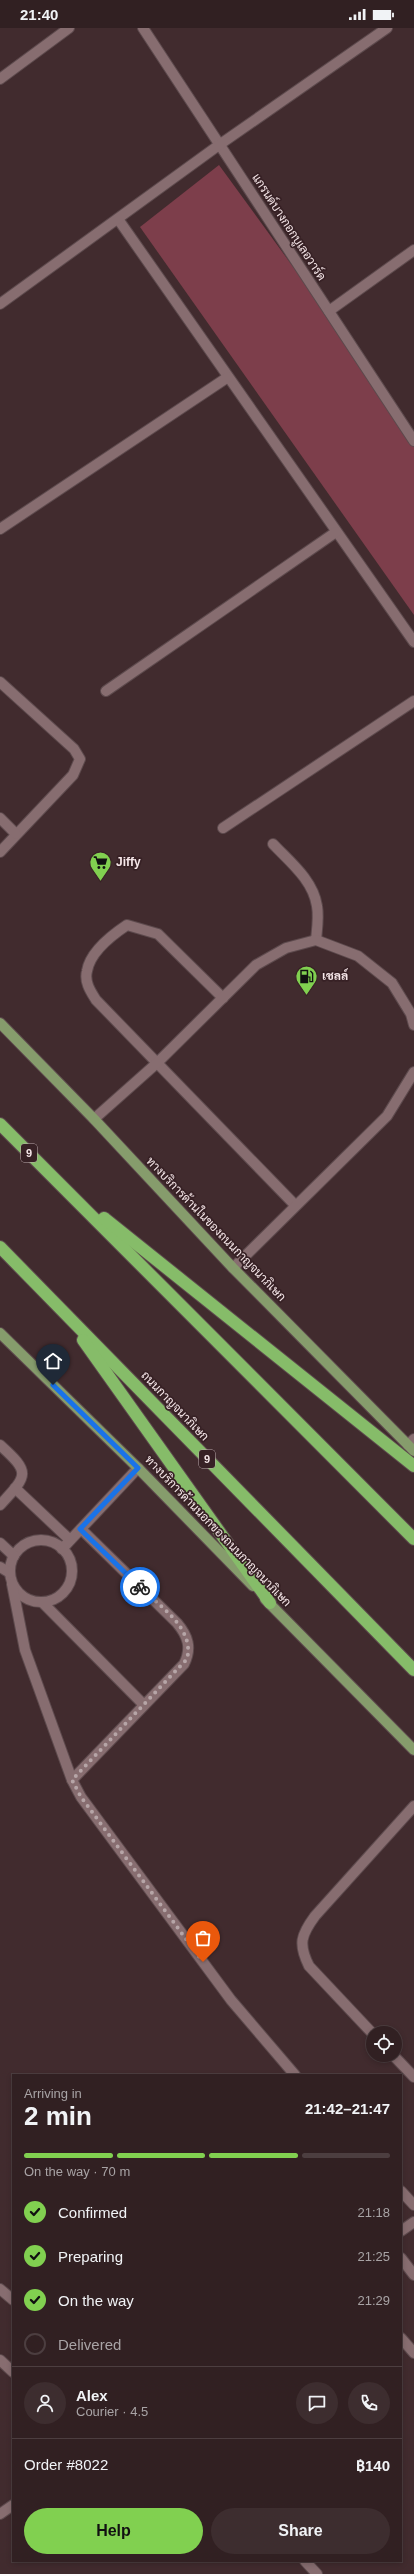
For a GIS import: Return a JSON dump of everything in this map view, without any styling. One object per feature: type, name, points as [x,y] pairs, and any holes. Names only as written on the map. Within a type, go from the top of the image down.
[{"type":"highway","name":"9","points":[[0,1124],[414,1539]]},
{"type":"highway","points":[[58,1181],[414,1466]]},
{"type":"highway","name":"ถนนกาญจนาภิเษก","points":[[0,1247],[414,1670]]},
{"type":"highway","points":[[60,1308],[270,1603]]},
{"type":"main road","name":"ทางบริการด้านในของถนนกาญจนาภิเษก","points":[[0,1023],[94,1118],[233,1268],[412,1445]]},
{"type":"main road","name":"ทางบริการด้านนอกของถนนกาญจนาภิเษก","points":[[0,1333],[138,1468],[414,1750]]},
{"type":"street","points":[[0,79],[69,28]]},
{"type":"street","name":"แกรนด์บางกอกบูเลอวาร์ด","points":[[142,28],[414,441]]},
{"type":"street","points":[[0,304],[219,145],[387,28]]},
{"type":"street","points":[[118,219],[414,642]]},
{"type":"street","points":[[329,311],[414,250]]},
{"type":"street","points":[[0,529],[228,377]]},
{"type":"street","points":[[106,691],[336,532]]},
{"type":"street","points":[[0,682],[74,749],[80,759],[73,774],[0,852]]},
{"type":"street","points":[[223,828],[414,701]]},
{"type":"street","points":[[0,818],[16,834]]},
{"type":"street","points":[[273,844],[303,876],[313,891],[317,907],[316,940]]},
{"type":"street","points":[[223,998],[158,934],[127,925],[102,947],[87,971],[88,986],[96,1000],[295,1205]]},
{"type":"street","points":[[94,1118],[157,1063],[256,965],[286,948],[316,940],[358,956],[392,983],[411,1014],[414,1025]]},
{"type":"street","points":[[233,1268],[295,1205],[387,1116],[414,1072]]},
{"type":"street","points":[[0,1444],[21,1465],[21,1479],[16,1488],[0,1506]]},
{"type":"street","points":[[62,1549],[138,1468]]},
{"type":"street","points":[[16,1488],[70,1540]]},
{"type":"street","points":[[72,1780],[184,1664],[188,1653],[188,1641],[177,1623],[80,1529]]},
{"type":"street","points":[[12,1584],[18,1593],[26,1599],[42,1602],[57,1598],[65,1591],[70,1582],[71,1562],[62,1549],[51,1542],[41,1540],[23,1546],[14,1556],[10,1573],[12,1584],[25,1650],[72,1780],[81,1797],[231,2000],[290,2073]]},
{"type":"street","points":[[0,1543],[14,1556]]},
{"type":"street","points":[[0,1567],[10,1573]]},
{"type":"street","points":[[42,1602],[144,1705]]},
{"type":"street","points":[[366,2027],[309,1966],[302,1952],[303,1933],[315,1916],[414,1806]]},
{"type":"street","points":[[400,2062],[414,2077]]},
{"type":"street","points":[[402,2192],[414,2205]]},
{"type":"street","points":[[402,2230],[414,2222]]},
{"type":"street","points":[[402,2259],[414,2275]]},
{"type":"street","points":[[0,2289],[12,2297]]},
{"type":"street","points":[[402,2339],[414,2353]]},
{"type":"street","points":[[0,2360],[12,2371]]},
{"type":"street","points":[[0,2514],[12,2506]]},
{"type":"street","points":[[306,2562],[316,2574]]},
{"type":"shaded area","points":[[219,165],[414,433],[414,615],[140,227]]},
{"type":"way so far","points":[[140,1587],[184,1631],[189,1648],[187,1659],[184,1664],[72,1780],[81,1797],[203,1962]]},
{"type":"place","name":"Jiffy","points":[[101,882]]},
{"type":"place","name":"เชลล์","points":[[306,996]]},
{"type":"route","points":[[53,1385],[138,1468],[80,1529],[140,1587]]}]
